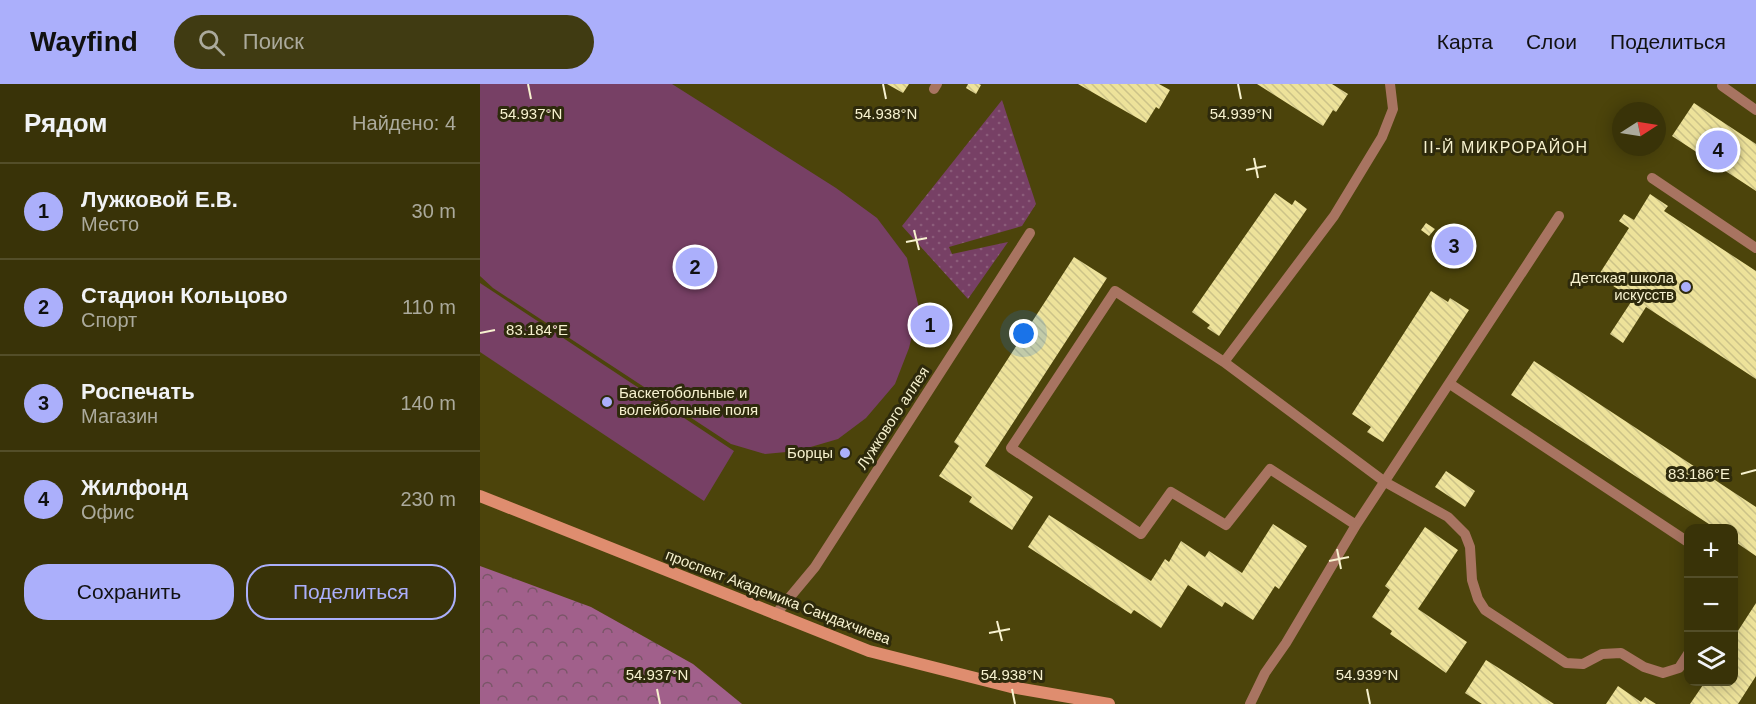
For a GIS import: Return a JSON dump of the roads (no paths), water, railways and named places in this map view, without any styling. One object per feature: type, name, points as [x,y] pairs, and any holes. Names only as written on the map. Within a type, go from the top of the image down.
[{"type":"main road","name":"проспект Академика Сандахчиева","points":[[480,496],[869,651],[1011,687],[1109,704]]},
{"type":"lane","points":[[1224,362],[1334,216],[1382,138],[1393,109],[1390,84]]},
{"type":"lane","points":[[1722,87],[1756,110]]},
{"type":"lane","points":[[1652,178],[1756,248]]},
{"type":"lane","points":[[1250,704],[1265,673],[1286,644],[1356,525],[1559,216]]},
{"type":"lane","name":"Лужкового аллея","points":[[775,615],[815,567],[1030,232]]},
{"type":"lane","points":[[1356,525],[1270,469],[1226,525],[1171,492],[1141,534],[1011,448],[1114,291],[1224,362],[1384,482],[1448,517],[1465,534],[1470,547],[1472,580],[1485,610],[1566,663],[1583,664],[1602,654],[1622,653],[1644,667],[1663,673],[1679,668],[1684,661]]},
{"type":"lane","points":[[1450,384],[1684,539]]},
{"type":"place","name":"Жилфонд","points":[[1718,150]]},
{"type":"place","name":"Роспечать","points":[[1454,246]]},
{"type":"place","name":"Стадион Кольцово","points":[[695,267]]},
{"type":"place","name":"Детская школа искусств","points":[[1686,287]]},
{"type":"place","name":"Лужковой Е.В.","points":[[930,325]]},
{"type":"place","name":"Баскетобольные и волейбольные поля","points":[[607,402]]},
{"type":"place","name":"Борцы","points":[[845,453]]},
{"type":"district","name":"II-Й МИКРОРАЙОН","points":[[1506,147]]}]
